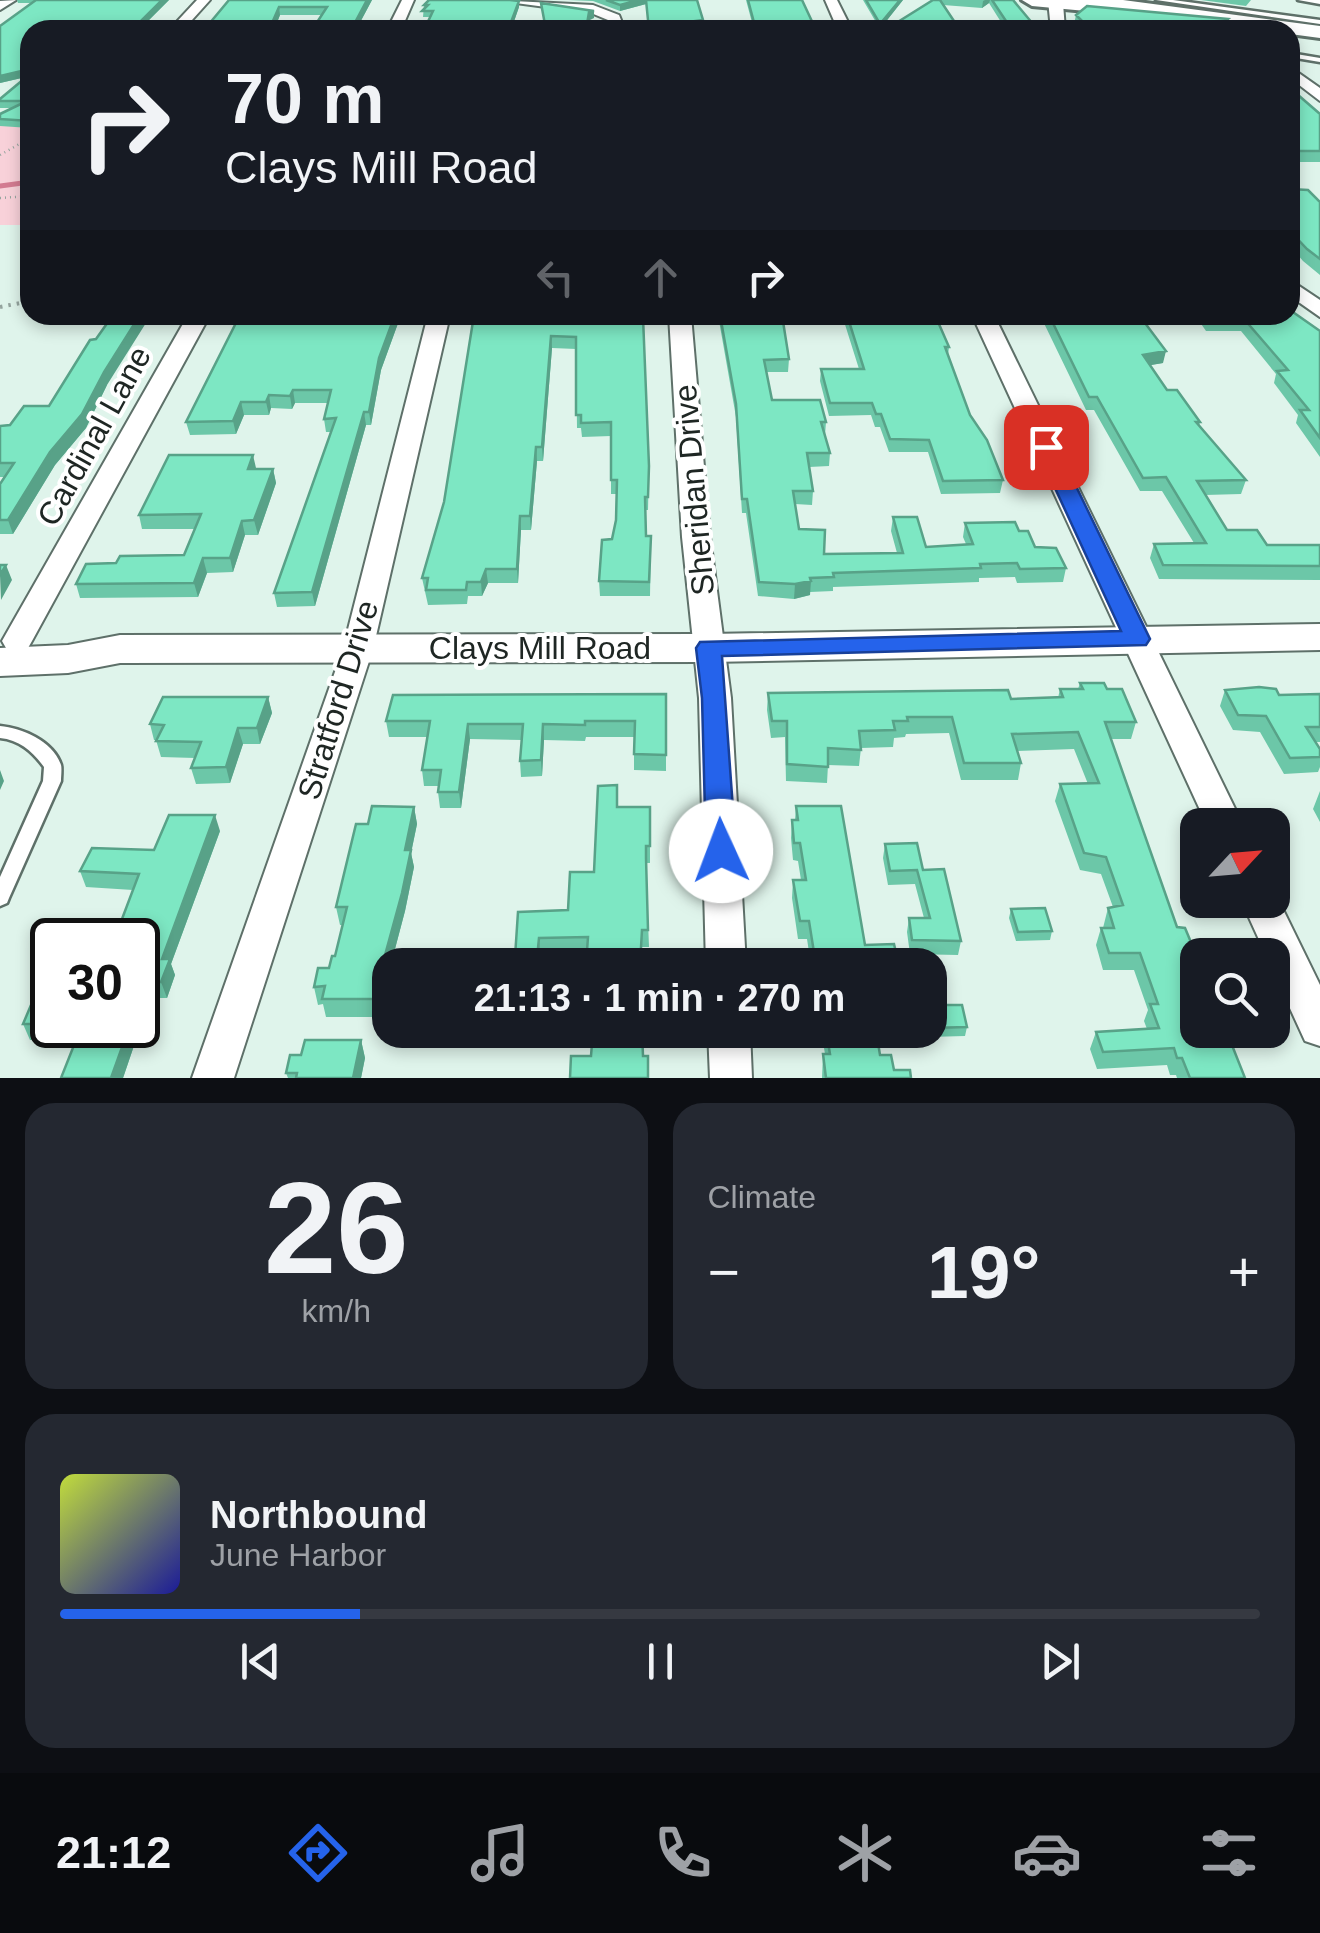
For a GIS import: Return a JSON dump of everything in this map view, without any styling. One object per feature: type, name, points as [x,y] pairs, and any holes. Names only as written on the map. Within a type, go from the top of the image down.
[{"type":"main road","points":[[1032,0],[1239,20]]},
{"type":"main road","points":[[1079,0],[1203,20]]},
{"type":"main road","name":"Clays Mill Road","points":[[4,656],[68,660],[120,650],[708,648],[1320,637]]},
{"type":"street","points":[[0,6],[10,0]]},
{"type":"street","points":[[185,20],[204,0]]},
{"type":"street","points":[[500,0],[593,9],[615,20]]},
{"type":"street","points":[[1300,79],[1320,96]]},
{"type":"street","points":[[1300,294],[1320,311]]},
{"type":"street","name":"Cardinal Lane","points":[[4,656],[192,325]]},
{"type":"street","name":"Stratford Drive","points":[[213,1078],[358,648],[437,325]]},
{"type":"street","name":"Sheridan Drive","points":[[681,325],[696,538],[715,698],[725,948]]},
{"type":"street","points":[[988,325],[1217,808]]},
{"type":"street","points":[[1268,918],[1320,1028]]},
{"type":"street","points":[[730,1048],[731,1078]]},
{"type":"lane","points":[[1159,0],[1250,20]]},
{"type":"lane","points":[[1300,0],[1320,2]]},
{"type":"lane","points":[[1259,20],[1268,7]]},
{"type":"lane","points":[[1303,36],[1320,60]]},
{"type":"lane","points":[[0,732],[32,742],[53,766],[52,782],[0,898]]},
{"type":"shaded area","points":[[0,114],[20,114],[20,225],[0,225]]},
{"type":"building","points":[[36,0],[162,0],[142,20],[20,20],[20,71],[0,76],[0,26]]},
{"type":"building","points":[[229,0],[367,0],[356,20],[319,20],[327,7],[279,7],[273,20],[212,20]]},
{"type":"building","points":[[429,0],[519,1],[512,20],[429,20],[433,11],[422,11],[428,5],[424,5]]},
{"type":"building","points":[[606,0],[639,0],[620,5]]},
{"type":"building","points":[[646,0],[697,0],[703,20],[648,20]]},
{"type":"building","points":[[748,0],[802,0],[811,20],[753,20]]},
{"type":"building","points":[[866,0],[900,0],[883,20],[878,20]]},
{"type":"building","points":[[933,0],[940,0],[953,20],[901,20]]},
{"type":"building","points":[[992,0],[1013,0],[1030,20],[1005,20]]},
{"type":"building","points":[[541,3],[594,11],[589,12],[588,20],[544,20]]},
{"type":"building","points":[[1087,6],[1228,19],[1081,20],[1076,15]]},
{"type":"building","points":[[20,82],[20,101],[0,99]]},
{"type":"building","points":[[1300,97],[1320,114],[1320,151],[1300,151]]},
{"type":"building","points":[[20,104],[20,120],[0,119],[0,114]]},
{"type":"building","points":[[1300,190],[1308,190],[1320,202],[1320,259],[1300,242]]},
{"type":"building","points":[[1300,317],[1320,331],[1320,438],[1300,410],[1309,410],[1277,371],[1288,370],[1249,325],[1300,325]]},
{"type":"building","points":[[106,325],[134,325],[82,414],[50,452],[8,520],[0,520],[0,484],[14,463],[0,463],[0,426],[10,425],[24,406],[49,406],[90,340],[96,339]]},
{"type":"building","points":[[235,325],[391,325],[379,358],[369,412],[364,412],[312,592],[274,593],[336,418],[324,419],[331,390],[293,390],[290,396],[269,395],[266,402],[241,402],[233,421],[186,422]]},
{"type":"building","points":[[472,325],[643,325],[649,466],[646,536],[651,536],[649,582],[599,581],[602,540],[612,539],[616,520],[617,480],[611,480],[611,422],[581,423],[581,415],[576,415],[576,337],[551,336],[542,447],[536,447],[530,516],[520,516],[517,569],[486,569],[481,582],[467,582],[466,590],[426,590],[428,578],[422,578],[444,502]]},
{"type":"building","points":[[722,325],[784,325],[789,359],[764,360],[772,400],[820,400],[826,422],[821,422],[830,453],[807,453],[813,491],[793,491],[799,529],[825,530],[824,554],[903,553],[893,517],[917,517],[926,547],[973,544],[965,523],[1015,522],[1019,531],[1028,531],[1035,547],[1056,548],[1066,568],[1020,569],[1017,563],[980,564],[981,568],[833,573],[834,577],[810,578],[811,581],[795,584],[759,582],[747,499],[742,499],[736,404]]},
{"type":"building","points":[[850,325],[939,325],[970,415],[987,440],[1003,480],[943,481],[929,440],[890,439],[881,414],[876,414],[872,403],[830,403],[821,369],[864,369]]},
{"type":"building","points":[[1054,325],[1146,325],[1166,351],[1143,355],[1167,390],[1177,390],[1200,422],[1196,422],[1246,480],[1197,481],[1227,530],[1257,530],[1267,545],[1320,545],[1320,566],[1163,565],[1154,544],[1206,543],[1166,477],[1143,478],[1097,397],[1089,397]]},
{"type":"building","points":[[169,455],[253,455],[248,469],[273,469],[254,520],[242,521],[230,558],[203,558],[194,583],[76,584],[86,564],[116,563],[120,556],[184,555],[201,514],[139,515]]},
{"type":"building","points":[[1080,683],[1104,683],[1107,689],[1122,689],[1136,722],[1105,722],[1177,927],[1185,928],[1189,938],[1180,938],[1180,1048],[1233,1048],[1245,1078],[1190,1078],[1174,1048],[1103,1052],[1096,1032],[1159,1028],[1150,1004],[1158,1004],[1140,953],[1109,953],[1101,928],[1114,928],[1108,908],[1123,905],[1106,857],[1084,853],[1060,784],[1099,783],[1078,732],[1012,734],[1021,763],[964,763],[952,717],[907,717],[908,721],[893,721],[895,730],[859,731],[861,750],[828,748],[828,767],[787,764],[787,721],[772,721],[768,693],[1008,690],[1011,699],[1063,697],[1060,689],[1083,689]]},
{"type":"building","points":[[1276,689],[1279,695],[1320,694],[1320,727],[1306,727],[1320,749],[1320,757],[1290,758],[1266,716],[1238,715],[1225,690]]},
{"type":"building","points":[[666,694],[666,755],[634,754],[635,721],[543,724],[541,760],[520,761],[523,724],[468,724],[459,792],[438,792],[441,770],[422,770],[430,721],[386,721],[393,695]]},
{"type":"building","points":[[163,697],[268,697],[257,728],[238,728],[226,767],[191,768],[201,742],[156,741],[164,725],[150,724]]},
{"type":"building","points":[[617,785],[617,807],[650,807],[650,846],[646,846],[648,930],[642,930],[641,948],[587,948],[588,937],[539,938],[538,948],[516,948],[518,912],[568,910],[570,872],[594,872],[598,786]]},
{"type":"building","points":[[372,806],[414,807],[402,893],[387,948],[372,948],[372,999],[322,999],[325,986],[314,987],[318,968],[329,968],[335,956],[347,907],[336,907],[356,824],[368,824]]},
{"type":"building","points":[[796,806],[841,806],[865,945],[894,944],[895,948],[813,948],[809,921],[800,921],[793,880],[806,880],[800,843],[794,843],[792,820],[798,820]]},
{"type":"building","points":[[169,815],[215,815],[162,959],[170,959],[161,982],[160,918],[122,918],[139,874],[80,871],[92,848],[154,850]]},
{"type":"building","points":[[917,843],[923,870],[944,869],[961,941],[912,940],[909,918],[930,918],[917,870],[890,871],[885,844]]},
{"type":"building","points":[[1045,908],[1052,931],[1018,932],[1011,909]]},
{"type":"building","points":[[947,1005],[962,1005],[967,1027],[947,1028]]},
{"type":"building","points":[[305,1040],[361,1040],[353,1078],[296,1078],[297,1073],[286,1073],[290,1055],[301,1055]]},
{"type":"building","points":[[73,1048],[122,1048],[111,1078],[61,1078]]},
{"type":"building","points":[[592,1048],[643,1048],[643,1056],[648,1056],[648,1078],[570,1078],[571,1056],[591,1056]]},
{"type":"building","points":[[829,1048],[879,1048],[880,1055],[891,1055],[894,1070],[910,1070],[911,1078],[826,1078],[823,1054],[830,1054]]},
{"type":"waterway","points":[[0,186],[20,183]]},
{"type":"route","points":[[721,851],[715,698],[708,648],[1137,639],[1046,447]]}]
